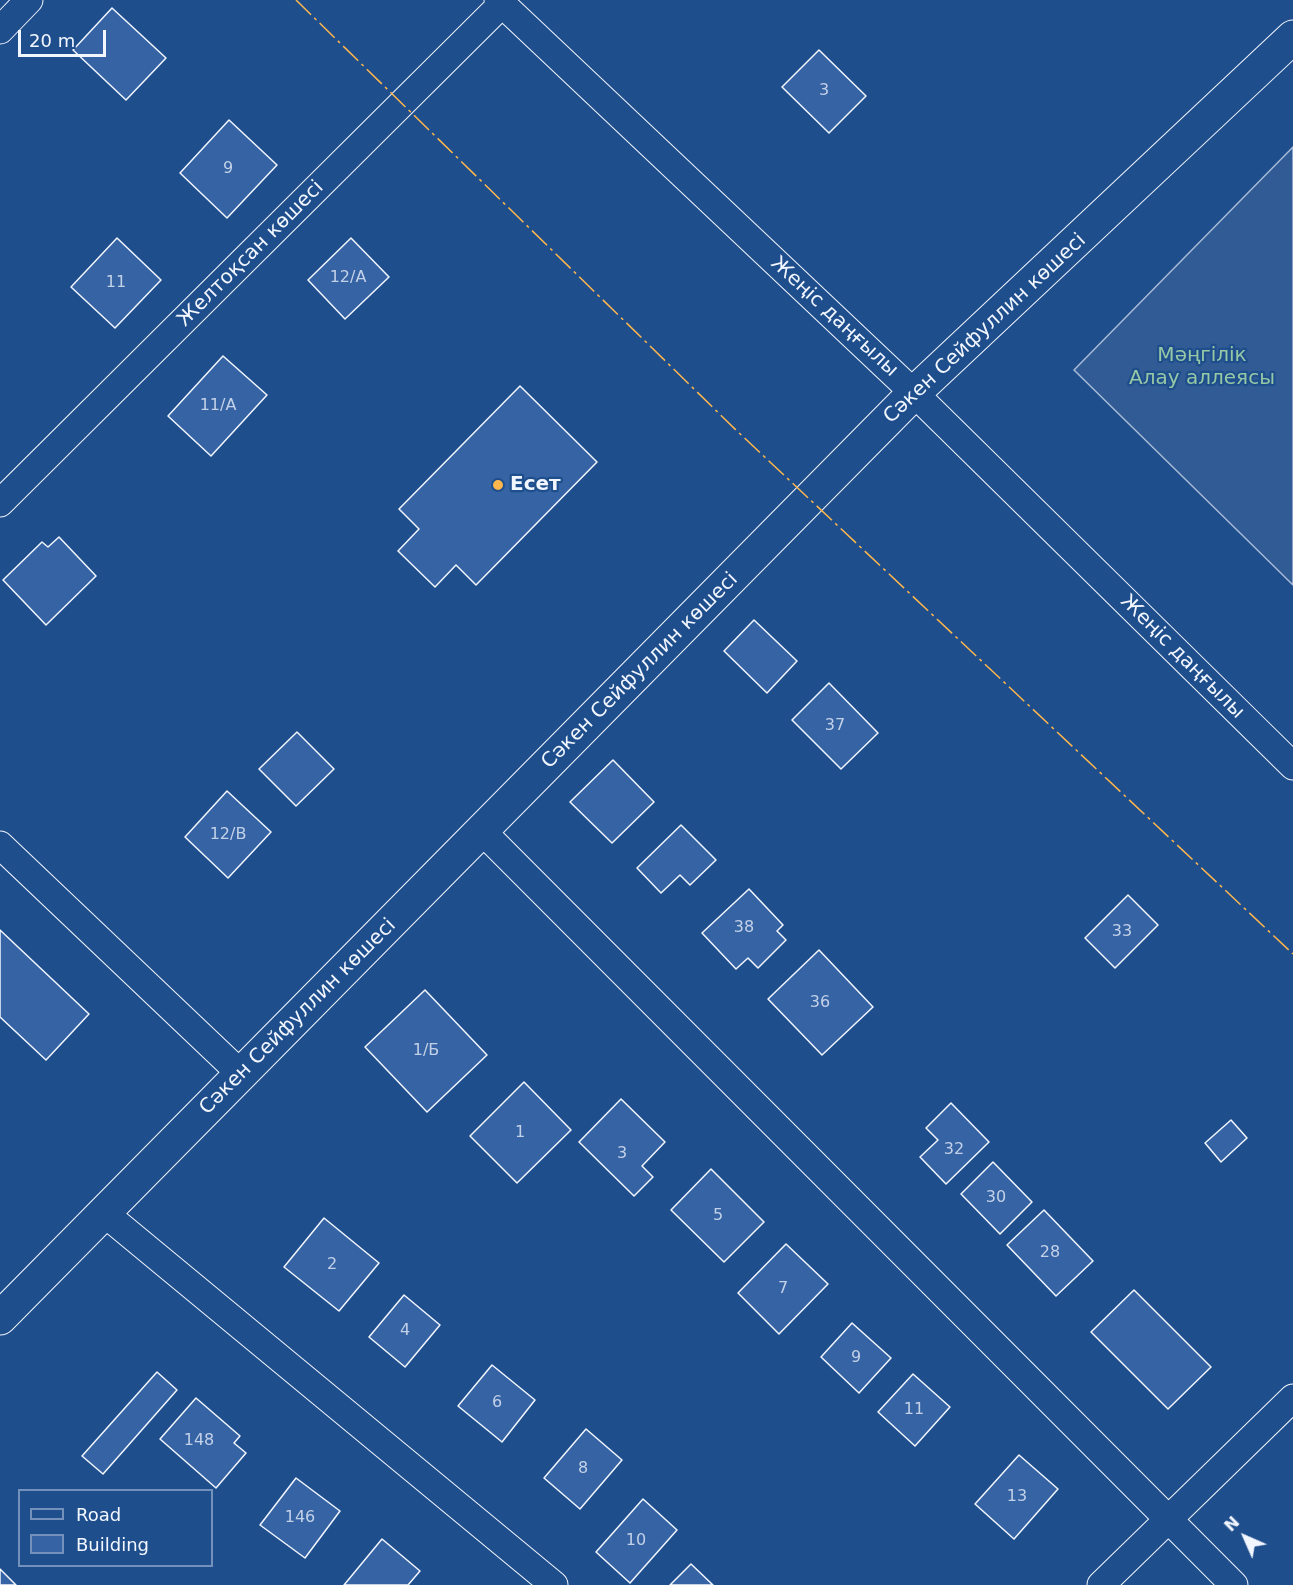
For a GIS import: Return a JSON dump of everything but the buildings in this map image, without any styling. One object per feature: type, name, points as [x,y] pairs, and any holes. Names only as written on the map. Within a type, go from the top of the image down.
[{"type":"street","points":[[0,30],[29,0]]},
{"type":"street","name":"Жеңіс даңғылы","points":[[500,2],[914,393],[1293,766]]},
{"type":"street","name":"Желтоқсан көшесі","points":[[0,503],[500,2]]},
{"type":"street","name":"Сәкен Сейфуллин көшесі","points":[[3,1310],[104,1212],[914,393],[1293,37]]},
{"type":"street","points":[[482,831],[1234,1585]]},
{"type":"street","points":[[0,845],[241,1074]]},
{"type":"street","points":[[104,1212],[554,1585]]},
{"type":"street","points":[[1101,1585],[1293,1398]]},
{"type":"shaded area","name":"Мәңгілік Алау аллеясы","points":[[1293,147],[1293,585],[1074,370]]},
{"type":"power","points":[[296,0],[736,430],[1293,954]]},
{"type":"place","name":"Есет","points":[[498,485]]}]
